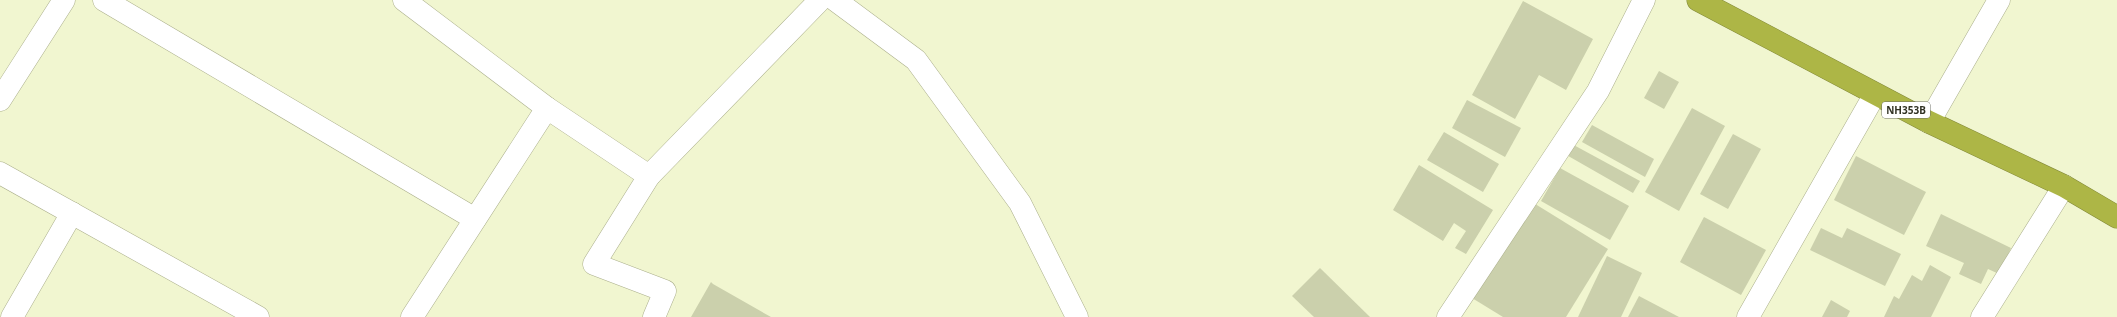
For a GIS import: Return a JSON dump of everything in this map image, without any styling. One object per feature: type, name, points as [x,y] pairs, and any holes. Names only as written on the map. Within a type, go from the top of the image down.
[{"type":"highway","name":"NH353B","points":[[1698,0],[1928,122],[2064,186],[2117,217]]},
{"type":"street","points":[[0,100],[64,0]]},
{"type":"street","points":[[104,0],[475,219]]},
{"type":"street","points":[[404,0],[547,108],[649,176]]},
{"type":"street","points":[[654,317],[665,291],[594,264],[649,176],[820,0]]},
{"type":"street","points":[[835,0],[916,60],[1020,203],[1077,317]]},
{"type":"street","points":[[1448,317],[1598,92],[1644,0]]},
{"type":"street","points":[[1928,122],[1999,0]]},
{"type":"street","points":[[1748,317],[1875,94]]},
{"type":"street","points":[[412,317],[547,108]]},
{"type":"street","points":[[0,173],[258,317]]},
{"type":"street","points":[[1982,317],[2064,186]]},
{"type":"street","points":[[12,317],[72,214]]},
{"type":"building","points":[[1523,1],[1593,39],[1566,90],[1539,75],[1515,119],[1472,95]]},
{"type":"building","points":[[1659,71],[1679,82],[1664,109],[1644,98]]},
{"type":"building","points":[[1467,100],[1521,128],[1505,157],[1452,128]]},
{"type":"building","points":[[1692,108],[1725,126],[1679,211],[1645,192]]},
{"type":"building","points":[[1592,125],[1654,159],[1645,177],[1582,142]]},
{"type":"building","points":[[1444,132],[1499,164],[1483,192],[1427,160]]},
{"type":"building","points":[[1733,134],[1761,149],[1728,209],[1700,194]]},
{"type":"building","points":[[1570,143],[1640,181],[1633,193],[1563,153]]},
{"type":"building","points":[[1856,156],[1926,192],[1904,235],[1834,200]]},
{"type":"building","points":[[1419,165],[1493,210],[1466,254],[1455,248],[1466,231],[1454,223],[1443,241],[1393,210]]},
{"type":"building","points":[[1560,168],[1629,206],[1610,240],[1541,201]]},
{"type":"building","points":[[1532,202],[1608,249],[1566,317],[1503,317],[1472,298]]},
{"type":"building","points":[[1941,214],[2011,248],[1999,274],[1988,269],[1981,284],[1959,274],[1964,263],[1926,246]]},
{"type":"building","points":[[1704,217],[1766,250],[1741,295],[1680,262]]},
{"type":"building","points":[[1821,228],[1842,238],[1847,228],[1901,254],[1885,286],[1810,250]]},
{"type":"building","points":[[1607,256],[1642,273],[1621,317],[1578,317]]},
{"type":"building","points":[[1930,265],[1951,277],[1931,317],[1884,317],[1894,296],[1899,299],[1912,275],[1922,281]]},
{"type":"building","points":[[1320,268],[1370,317],[1314,317],[1292,296]]},
{"type":"building","points":[[711,282],[713,284],[771,317],[691,317]]},
{"type":"building","points":[[1639,296],[1679,317],[1628,317]]},
{"type":"building","points":[[1831,300],[1850,311],[1847,317],[1822,317]]}]
